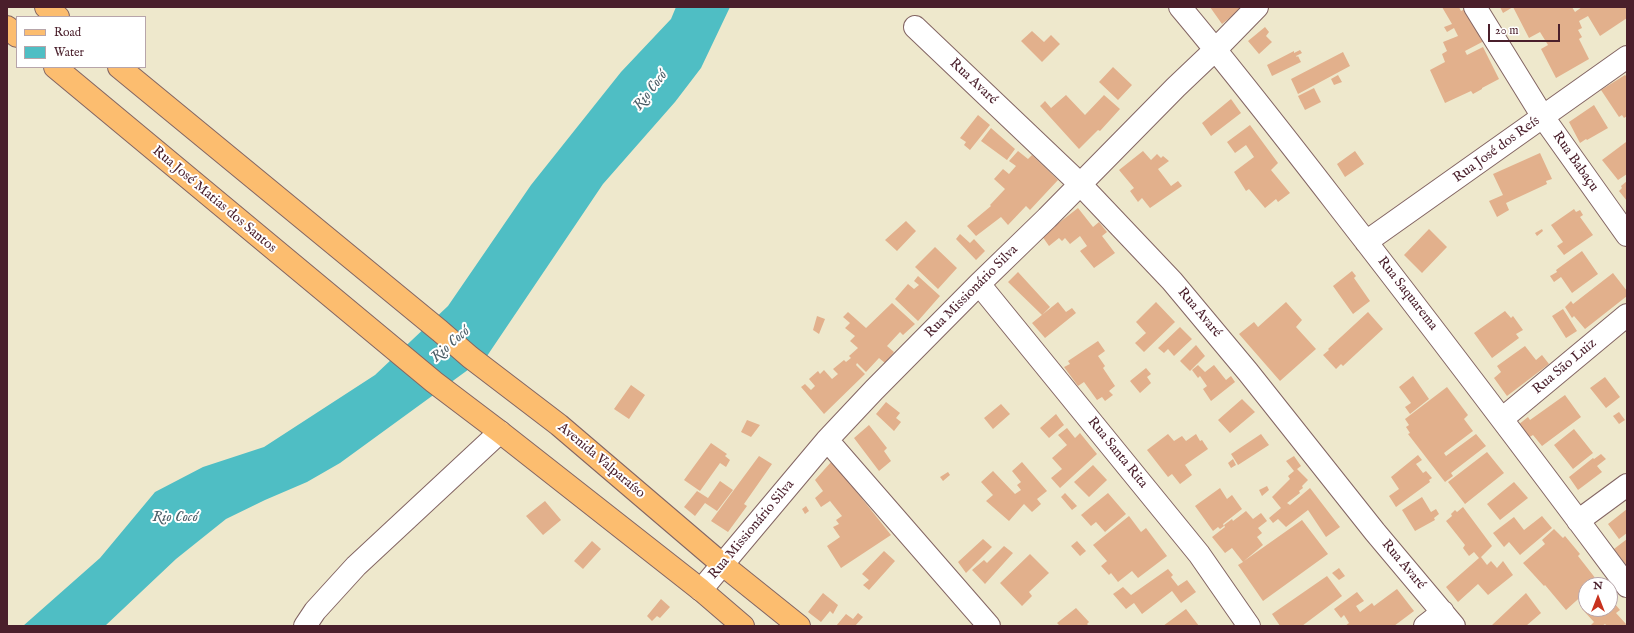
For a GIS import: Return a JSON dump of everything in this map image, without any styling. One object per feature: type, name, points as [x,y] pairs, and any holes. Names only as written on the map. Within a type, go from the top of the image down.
[{"type":"main road","points":[[46,7],[57,16]]},
{"type":"main road","points":[[7,27],[16,35]]},
{"type":"main road","name":"Rua José Matias dos Santos","points":[[56,68],[374,333],[434,382],[493,427]]},
{"type":"main road","name":"Avenida Valparaíso","points":[[120,68],[401,298],[470,357],[565,430],[723,565],[799,626]]},
{"type":"main road","points":[[493,427],[701,590],[743,626]]},
{"type":"street","name":"Rua Saquarema","points":[[1180,7],[1216,49],[1366,242],[1502,419],[1627,586]]},
{"type":"street","name":"Rua Missionário Silva","points":[[701,590],[827,440],[874,390],[1176,86],[1216,49],[1257,7]]},
{"type":"street","name":"Rua Babaçu","points":[[1475,7],[1543,117],[1627,235]]},
{"type":"street","name":"Rua Avaré","points":[[915,27],[1080,184],[1172,281],[1248,372],[1376,532],[1448,619]]},
{"type":"street","name":"Rua José dos Reís","points":[[1366,242],[1627,57]]},
{"type":"street","name":"Rua Santa Rita","points":[[979,284],[1199,554],[1249,626]]},
{"type":"street","name":"Rua São Luiz","points":[[1502,419],[1627,315]]},
{"type":"street","points":[[305,626],[315,610],[356,566],[493,427]]},
{"type":"street","points":[[827,440],[989,626]]},
{"type":"street","points":[[1578,521],[1627,485]]},
{"type":"street","points":[[1425,626],[1448,619]]},
{"type":"water","name":"Rio Cocó","points":[[676,7],[730,7],[701,68],[675,102],[603,184],[487,356],[340,463],[307,482],[226,519],[176,559],[105,626],[23,626],[100,558],[155,492],[203,467],[264,447],[375,375],[448,306],[531,185],[621,72],[671,19]]},
{"type":"building","points":[[1210,7],[1244,7],[1222,24]]},
{"type":"building","points":[[1442,7],[1459,7],[1461,11],[1465,9],[1484,41],[1465,51],[1467,55],[1483,47],[1499,79],[1473,94],[1471,91],[1445,103],[1430,70],[1445,62],[1442,54],[1447,51],[1443,42],[1458,36],[1454,28],[1447,32],[1444,27],[1452,24]]},
{"type":"building","points":[[1500,7],[1513,7],[1503,13]]},
{"type":"building","points":[[1513,7],[1572,7],[1575,12],[1582,7],[1625,7],[1627,10],[1627,18],[1600,36],[1588,16],[1579,21],[1582,28],[1578,30],[1582,37],[1579,39],[1589,59],[1556,78],[1541,49],[1548,45],[1540,32],[1529,38]]},
{"type":"building","points":[[1265,27],[1269,32],[1266,36],[1272,42],[1259,54],[1248,41]]},
{"type":"building","points":[[1032,31],[1044,42],[1051,35],[1060,44],[1042,62],[1021,41]]},
{"type":"building","points":[[1300,50],[1302,53],[1296,56],[1298,56],[1301,62],[1272,76],[1267,65],[1294,51],[1294,53]]},
{"type":"building","points":[[1343,52],[1350,66],[1298,94],[1291,79]]},
{"type":"building","points":[[1113,67],[1132,85],[1118,100],[1099,82]]},
{"type":"building","points":[[1338,75],[1342,82],[1334,85],[1331,79]]},
{"type":"building","points":[[1625,75],[1627,77],[1627,116],[1624,118],[1622,115],[1619,117],[1601,90]]},
{"type":"building","points":[[1314,88],[1321,102],[1305,110],[1298,96]]},
{"type":"building","points":[[1066,95],[1085,115],[1104,95],[1120,109],[1100,131],[1098,130],[1079,149],[1040,106],[1045,101],[1051,108]]},
{"type":"building","points":[[1231,99],[1241,113],[1211,136],[1202,123]]},
{"type":"building","points":[[1594,105],[1608,128],[1580,143],[1569,122]]},
{"type":"building","points":[[978,115],[990,125],[970,150],[964,145],[966,142],[960,138]]},
{"type":"building","points":[[1250,125],[1278,163],[1271,170],[1290,193],[1278,202],[1276,199],[1265,208],[1249,189],[1246,191],[1234,172],[1254,157],[1246,145],[1235,153],[1227,142]]},
{"type":"building","points":[[991,128],[1015,149],[1007,160],[981,141]]},
{"type":"building","points":[[1626,142],[1627,174],[1618,180],[1602,160]]},
{"type":"building","points":[[1018,151],[1028,159],[1032,155],[1058,180],[1030,210],[1026,206],[1008,225],[1001,217],[976,236],[967,226],[991,206],[990,205],[1005,189],[994,179],[1003,169],[1009,174],[1016,166],[1009,161]]},
{"type":"building","points":[[1143,151],[1151,160],[1157,154],[1161,158],[1163,156],[1169,161],[1158,169],[1171,186],[1178,181],[1182,186],[1150,208],[1142,198],[1138,202],[1130,191],[1134,188],[1119,170]]},
{"type":"building","points":[[1355,151],[1364,164],[1345,177],[1337,164]]},
{"type":"building","points":[[1540,153],[1552,179],[1546,181],[1547,184],[1506,203],[1509,210],[1497,217],[1489,201],[1503,195],[1493,174]]},
{"type":"building","points":[[1627,181],[1627,201],[1619,191],[1622,188],[1621,186]]},
{"type":"building","points":[[1078,208],[1093,227],[1099,222],[1107,232],[1102,236],[1115,253],[1094,268],[1080,251],[1087,246],[1080,236],[1070,244],[1065,238],[1062,241],[1059,238],[1049,246],[1042,236]]},
{"type":"building","points":[[1574,209],[1576,212],[1580,210],[1583,215],[1580,217],[1593,235],[1564,255],[1557,246],[1563,242],[1551,225]]},
{"type":"building","points":[[906,221],[916,231],[897,251],[885,240]]},
{"type":"building","points":[[1429,229],[1447,247],[1422,273],[1404,255]]},
{"type":"building","points":[[1542,229],[1543,231],[1537,236],[1535,233]]},
{"type":"building","points":[[960,234],[970,243],[974,239],[985,251],[976,260],[956,239]]},
{"type":"building","points":[[935,247],[957,268],[938,289],[915,267]]},
{"type":"building","points":[[1582,251],[1598,274],[1572,293],[1561,277],[1554,282],[1550,276]]},
{"type":"building","points":[[1352,271],[1356,276],[1354,278],[1370,301],[1353,314],[1333,286]]},
{"type":"building","points":[[1018,272],[1050,307],[1042,315],[1008,282]]},
{"type":"building","points":[[1613,273],[1627,291],[1627,296],[1585,329],[1574,316],[1572,318],[1565,307],[1571,301],[1573,304]]},
{"type":"building","points":[[918,276],[940,296],[918,321],[895,299],[908,284],[914,289],[919,285],[914,281]]},
{"type":"building","points":[[1058,302],[1066,312],[1072,308],[1076,313],[1045,338],[1032,323]]},
{"type":"building","points":[[1156,302],[1175,322],[1144,352],[1135,343],[1146,333],[1136,322]]},
{"type":"building","points":[[1286,302],[1302,320],[1296,327],[1316,349],[1280,381],[1239,334],[1254,322],[1258,327]]},
{"type":"building","points":[[892,303],[915,324],[903,335],[900,332],[887,346],[894,352],[885,363],[879,358],[866,372],[857,363],[856,365],[865,374],[824,414],[801,387],[805,384],[811,390],[815,386],[809,379],[818,371],[820,374],[824,370],[832,379],[838,374],[833,369],[844,360],[846,362],[851,358],[849,356],[858,348],[850,341],[855,336],[845,328],[850,323],[843,317],[848,312],[866,328]]},
{"type":"building","points":[[1563,309],[1577,331],[1566,338],[1552,316]]},
{"type":"building","points":[[1505,311],[1511,318],[1513,316],[1523,330],[1516,334],[1519,338],[1492,358],[1474,333]]},
{"type":"building","points":[[1368,312],[1383,329],[1343,366],[1341,364],[1336,369],[1323,355]]},
{"type":"building","points":[[817,316],[825,319],[819,334],[813,330]]},
{"type":"building","points":[[1180,327],[1192,339],[1174,356],[1168,349],[1164,353],[1158,348]]},
{"type":"building","points":[[1098,341],[1105,351],[1098,356],[1105,366],[1103,368],[1115,386],[1109,391],[1113,395],[1105,401],[1102,397],[1097,400],[1084,382],[1078,386],[1064,367],[1070,364],[1068,361]]},
{"type":"building","points":[[1196,345],[1205,356],[1190,371],[1180,361]]},
{"type":"building","points":[[1525,346],[1536,360],[1542,355],[1549,364],[1507,396],[1494,378],[1501,372],[1497,366]]},
{"type":"building","points":[[1198,365],[1205,372],[1214,365],[1226,380],[1231,376],[1235,382],[1211,401],[1203,389],[1207,386],[1200,376],[1198,378],[1192,370]]},
{"type":"building","points":[[1146,368],[1151,374],[1147,377],[1151,383],[1140,393],[1130,381]]},
{"type":"building","points":[[1413,376],[1429,399],[1410,414],[1405,407],[1411,403],[1399,387]]},
{"type":"building","points":[[1605,377],[1620,397],[1606,408],[1590,388]]},
{"type":"building","points":[[631,385],[645,395],[629,419],[614,409]]},
{"type":"building","points":[[1447,387],[1468,415],[1464,419],[1473,431],[1444,453],[1446,456],[1476,434],[1486,446],[1451,473],[1453,476],[1445,482],[1408,434],[1410,433],[1406,427],[1409,425],[1405,419]]},
{"type":"building","points":[[1565,395],[1581,417],[1542,446],[1533,435],[1528,438],[1518,425],[1528,417],[1530,420]]},
{"type":"building","points":[[1242,399],[1255,412],[1230,433],[1218,420]]},
{"type":"building","points":[[886,402],[900,413],[896,418],[901,422],[894,431],[876,414]]},
{"type":"building","points":[[1001,404],[1010,414],[993,429],[984,418]]},
{"type":"building","points":[[1619,412],[1625,420],[1619,424],[1613,416]]},
{"type":"building","points":[[1056,414],[1064,425],[1049,438],[1040,428]]},
{"type":"building","points":[[747,420],[760,425],[751,437],[741,432]]},
{"type":"building","points":[[869,425],[887,448],[884,451],[891,461],[879,471],[854,438]]},
{"type":"building","points":[[1067,428],[1075,438],[1080,433],[1097,454],[1060,488],[1051,478],[1062,469],[1052,458],[1067,445],[1058,435]]},
{"type":"building","points":[[1574,429],[1593,453],[1573,469],[1554,445]]},
{"type":"building","points":[[1168,434],[1174,441],[1182,436],[1186,441],[1196,434],[1200,441],[1202,440],[1208,449],[1185,465],[1192,475],[1180,484],[1172,474],[1168,477],[1147,450]]},
{"type":"building","points":[[1261,434],[1269,445],[1238,465],[1231,454]]},
{"type":"building","points":[[711,443],[727,454],[725,456],[730,460],[726,467],[720,463],[700,491],[684,480]]},
{"type":"building","points":[[1487,452],[1504,473],[1465,504],[1448,482]]},
{"type":"building","points":[[1601,454],[1606,459],[1597,466],[1602,472],[1578,490],[1569,477],[1593,458],[1594,459]]},
{"type":"building","points":[[1418,455],[1422,460],[1416,464],[1423,473],[1426,471],[1432,478],[1429,480],[1430,482],[1396,507],[1389,496],[1399,489],[1391,477]]},
{"type":"building","points":[[759,456],[772,464],[744,504],[747,506],[728,532],[711,521]]},
{"type":"building","points":[[1294,456],[1301,466],[1297,469],[1308,480],[1302,486],[1303,488],[1299,491],[1300,493],[1287,503],[1290,505],[1310,488],[1340,527],[1326,537],[1308,510],[1286,527],[1278,519],[1273,523],[1269,518],[1281,508],[1272,497],[1290,479],[1288,476],[1294,471],[1286,461]]},
{"type":"building","points":[[1233,459],[1236,465],[1231,468],[1228,463]]},
{"type":"building","points":[[832,461],[891,535],[841,568],[827,546],[840,537],[833,527],[839,524],[836,520],[842,516],[830,501],[821,507],[815,498],[823,491],[815,480]]},
{"type":"building","points":[[1022,462],[1047,491],[1037,499],[1041,504],[1032,512],[1024,504],[1009,521],[986,501],[993,495],[981,482],[993,471],[1015,494],[1021,490],[1017,485],[1021,482],[1012,471]]},
{"type":"building","points":[[1093,465],[1107,480],[1089,497],[1074,482]]},
{"type":"building","points":[[948,472],[950,475],[943,481],[940,477]]},
{"type":"building","points":[[720,481],[733,490],[717,511],[705,503],[695,516],[684,507],[697,491],[708,498]]},
{"type":"building","points":[[1514,482],[1528,498],[1500,520],[1487,504]]},
{"type":"building","points":[[1267,486],[1269,490],[1262,496],[1259,490]]},
{"type":"building","points":[[1220,488],[1227,499],[1232,495],[1242,509],[1223,524],[1224,526],[1220,529],[1218,527],[1213,531],[1195,506]]},
{"type":"building","points":[[1065,493],[1077,506],[1072,510],[1061,497]]},
{"type":"building","points":[[1108,493],[1126,514],[1105,532],[1096,522],[1091,526],[1081,515]]},
{"type":"building","points":[[1422,497],[1431,512],[1436,509],[1439,514],[1434,518],[1435,520],[1415,531],[1402,510]]},
{"type":"building","points":[[545,501],[561,520],[543,535],[526,516]]},
{"type":"building","points":[[806,506],[809,511],[805,514],[802,509]]},
{"type":"building","points":[[1463,507],[1492,546],[1481,557],[1487,565],[1491,561],[1497,568],[1503,561],[1513,575],[1488,595],[1478,584],[1458,602],[1446,587],[1479,558],[1474,552],[1469,556],[1463,548],[1465,545],[1446,521],[1452,516],[1451,514],[1455,510],[1457,512]]},
{"type":"building","points":[[1627,509],[1627,533],[1619,539],[1608,524]]},
{"type":"building","points":[[1246,511],[1253,519],[1261,513],[1267,521],[1258,528],[1262,533],[1257,537],[1263,545],[1244,561],[1302,520],[1328,554],[1263,601],[1238,565],[1243,562],[1232,548],[1225,553],[1212,537],[1225,527],[1224,525],[1232,519],[1233,521]]},
{"type":"building","points":[[1129,516],[1141,532],[1146,528],[1167,556],[1138,578],[1132,571],[1118,582],[1111,573],[1109,575],[1101,566],[1107,561],[1093,545]]},
{"type":"building","points":[[1542,516],[1552,528],[1520,555],[1509,542],[1504,547],[1493,533],[1514,517],[1524,530]]},
{"type":"building","points":[[1554,529],[1563,538],[1565,536],[1580,554],[1578,556],[1594,577],[1578,577],[1578,599],[1566,610],[1545,585],[1544,586],[1523,563],[1545,544],[1542,540]]},
{"type":"building","points":[[983,539],[992,547],[966,573],[958,562]]},
{"type":"building","points":[[1627,539],[1627,566],[1614,549]]},
{"type":"building","points":[[592,541],[601,549],[583,569],[574,561]]},
{"type":"building","points":[[1077,541],[1086,551],[1080,556],[1071,546]]},
{"type":"building","points":[[1004,546],[1013,553],[985,584],[972,570],[984,560],[987,563]]},
{"type":"building","points":[[884,551],[895,561],[869,590],[863,585],[869,580],[862,574]]},
{"type":"building","points":[[1030,554],[1049,573],[1029,592],[1032,596],[1022,606],[1000,583]]},
{"type":"building","points":[[1339,568],[1345,576],[1339,580],[1332,573]]},
{"type":"building","points":[[1168,569],[1173,575],[1171,577],[1178,586],[1187,580],[1196,592],[1181,603],[1172,591],[1142,614],[1134,603],[1126,609],[1113,594],[1123,587],[1131,595]]},
{"type":"building","points":[[1327,576],[1342,596],[1302,626],[1280,626],[1272,614]]},
{"type":"building","points":[[1397,589],[1414,611],[1394,626],[1345,626],[1349,623],[1344,615],[1341,618],[1334,609],[1357,592],[1364,601],[1356,606],[1360,612],[1372,603],[1374,606]]},
{"type":"building","points":[[823,593],[838,605],[833,614],[830,611],[821,622],[808,612]]},
{"type":"building","points":[[1526,593],[1541,613],[1526,626],[1491,626]]},
{"type":"building","points":[[661,599],[670,607],[660,618],[657,616],[652,621],[647,616]]},
{"type":"building","points":[[1076,608],[1089,622],[1087,624],[1089,626],[1060,626],[1057,623]]},
{"type":"building","points":[[1186,609],[1199,626],[1163,626]]},
{"type":"building","points":[[858,613],[863,617],[855,626],[836,626],[846,614],[853,619]]},
{"type":"building","points":[[1618,615],[1626,624],[1627,623],[1627,626],[1607,626],[1605,624],[1602,626],[1590,626],[1594,622],[1589,617],[1618,617]]}]
